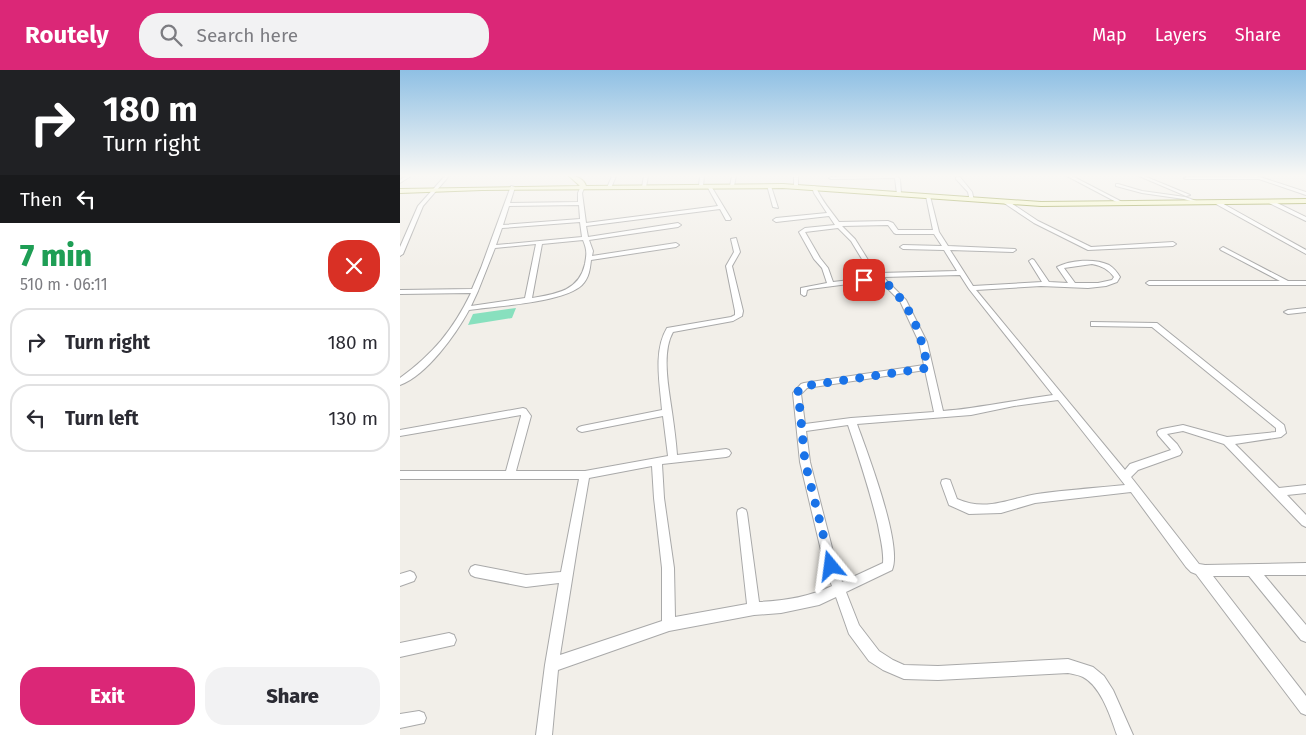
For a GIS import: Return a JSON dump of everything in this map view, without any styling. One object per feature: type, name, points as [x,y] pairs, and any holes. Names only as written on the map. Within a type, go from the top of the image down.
[{"type":"street","points":[[400,254],[416,214],[421,207]]},
{"type":"street","points":[[400,382],[420,368],[437,350],[468,308],[506,207]]},
{"type":"street","points":[[468,308],[552,297],[574,288],[584,277],[590,258],[589,244],[585,238],[581,207]]},
{"type":"street","points":[[721,207],[728,219]]},
{"type":"street","points":[[498,226],[583,222],[721,207]]},
{"type":"street","points":[[827,207],[839,225],[853,240],[871,268],[903,300],[920,334],[939,414]]},
{"type":"street","points":[[930,207],[936,232],[971,288],[1134,488],[1190,563],[1201,570],[1306,708]]},
{"type":"street","points":[[1014,207],[1036,222],[1090,249],[1172,244]]},
{"type":"street","points":[[1225,207],[1306,252]]},
{"type":"street","points":[[1282,207],[1306,218]]},
{"type":"street","points":[[776,220],[832,214]]},
{"type":"street","points":[[831,284],[828,272],[817,259],[802,232],[805,230],[839,225],[888,223],[892,224],[895,231],[899,232],[936,232]]},
{"type":"street","points":[[492,247],[585,238],[678,225]]},
{"type":"street","points":[[673,459],[662,353],[665,334],[676,328],[732,319],[739,314],[734,282],[729,266],[737,252],[734,239]]},
{"type":"street","points":[[528,301],[539,242]]},
{"type":"street","points":[[590,258],[676,245]]},
{"type":"street","points":[[903,247],[1013,250]]},
{"type":"street","points":[[1223,249],[1287,283]]},
{"type":"street","points":[[1032,262],[1047,284]]},
{"type":"street","points":[[971,288],[1007,288],[1047,284],[1072,284],[1105,284],[1115,281],[1117,277],[1112,270],[1095,262],[1060,267],[1072,284]]},
{"type":"street","points":[[804,294],[805,288],[879,277],[962,273]]},
{"type":"street","points":[[1149,283],[1306,282]]},
{"type":"street","points":[[400,292],[475,291]]},
{"type":"street","points":[[1288,312],[1306,310]]},
{"type":"street","points":[[1094,324],[1149,324],[1157,327],[1276,423],[1282,431],[1278,435],[1227,441],[1183,428],[1162,432],[1163,436],[1175,447],[1177,452],[1134,468],[1125,477]]},
{"type":"street","points":[[928,368],[804,386],[797,393],[809,479],[831,566],[854,630],[874,656],[904,672],[930,673],[1068,666],[1080,669],[1094,676],[1112,702],[1125,735]]},
{"type":"street","points":[[802,428],[851,421],[971,412],[1014,403],[1060,398]]},
{"type":"street","points":[[400,433],[523,411],[526,416],[510,475]]},
{"type":"street","points":[[582,430],[668,412]]},
{"type":"street","points":[[552,665],[669,625],[754,609],[782,607],[810,601],[888,566],[891,558],[870,480],[851,421]]},
{"type":"street","points":[[1227,441],[1306,522]]},
{"type":"street","points":[[400,475],[585,475],[673,459],[726,453]]},
{"type":"street","points":[[658,462],[659,498],[668,568],[669,625]]},
{"type":"street","points":[[544,735],[552,665],[585,475]]},
{"type":"street","points":[[946,483],[953,502],[962,507],[977,510],[1001,508],[1035,499],[1134,488]]},
{"type":"street","points":[[1277,492],[1306,489]]},
{"type":"street","points":[[742,513],[754,609]]},
{"type":"street","points":[[1201,570],[1306,569]]},
{"type":"street","points":[[1253,570],[1306,635]]},
{"type":"street","points":[[475,571],[526,581],[566,577]]},
{"type":"street","points":[[400,650],[448,640]]},
{"type":"street","points":[[400,722],[419,718]]},
{"type":"green space","points":[[516,308],[512,318],[468,325],[473,314]]},
{"type":"route","points":[[831,566],[805,462],[798,390],[804,386],[928,368],[920,334],[903,300],[881,278],[864,280]]}]
